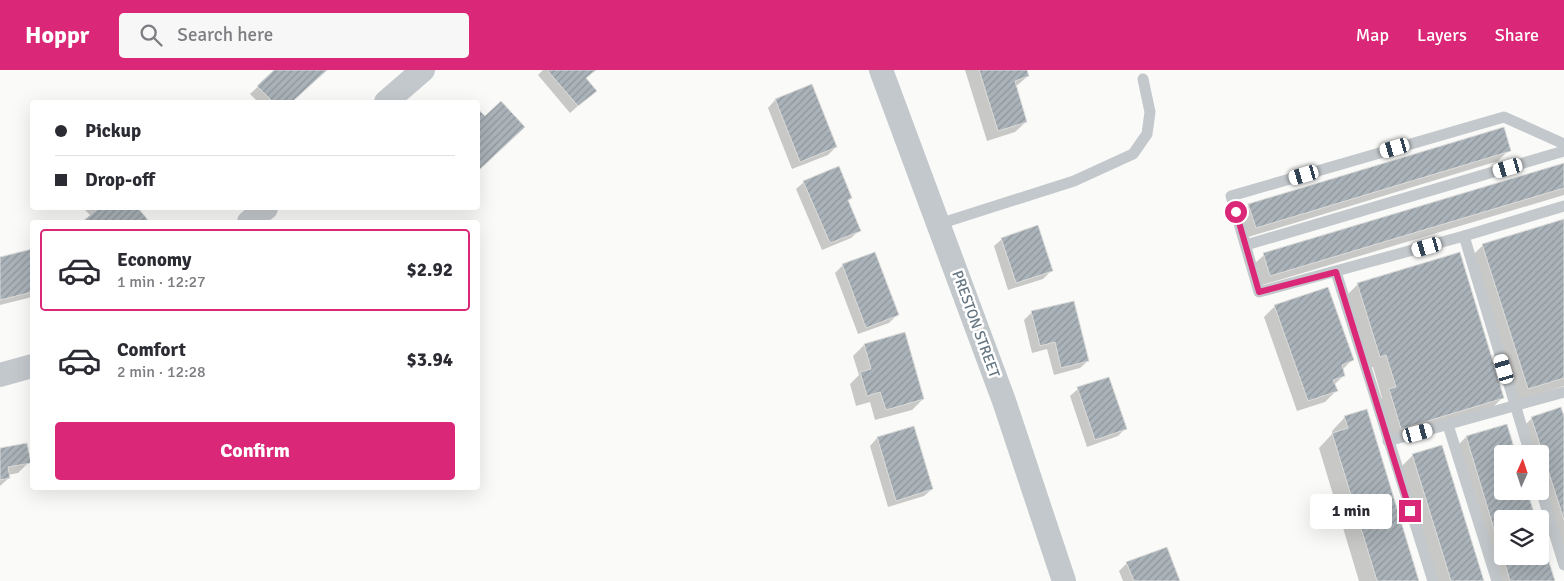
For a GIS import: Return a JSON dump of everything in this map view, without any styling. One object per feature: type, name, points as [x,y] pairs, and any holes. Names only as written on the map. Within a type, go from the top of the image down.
[{"type":"street","points":[[388,100],[423,70]]},
{"type":"street","name":"PRESTON STREET","points":[[882,70],[1004,402],[1064,581]]},
{"type":"street","points":[[251,220],[263,210]]},
{"type":"street","points":[[0,375],[30,367]]},
{"type":"lane","points":[[939,224],[1074,181],[1133,154],[1147,134],[1150,112],[1143,79]]},
{"type":"lane","points":[[1564,144],[1504,117],[1231,196],[1259,292],[1464,236],[1564,206]]},
{"type":"lane","points":[[1246,245],[1564,151]]},
{"type":"lane","points":[[1464,236],[1527,445]]},
{"type":"lane","points":[[1336,272],[1433,581]]},
{"type":"lane","points":[[1388,441],[1564,392]]},
{"type":"lane","points":[[1448,425],[1497,581]]},
{"type":"lane","points":[[1544,500],[1564,565]]},
{"type":"building","points":[[274,70],[327,70],[294,100],[271,100],[257,86]]},
{"type":"building","points":[[547,70],[596,70],[586,78],[597,91],[578,106]]},
{"type":"building","points":[[979,70],[1027,70],[1029,76],[1015,81],[1027,122],[998,131]]},
{"type":"building","points":[[812,84],[837,147],[800,162],[775,99]]},
{"type":"building","points":[[501,101],[525,127],[480,169],[480,111],[485,116]]},
{"type":"building","points":[[1504,127],[1511,151],[1256,228],[1248,204]]},
{"type":"building","points":[[1564,163],[1564,188],[1270,276],[1263,253]]},
{"type":"building","points":[[839,166],[852,198],[848,200],[861,231],[830,243],[803,181]]},
{"type":"building","points":[[97,210],[140,210],[148,220],[84,220]]},
{"type":"building","points":[[1564,219],[1564,378],[1528,389],[1482,244]]},
{"type":"building","points":[[1038,225],[1053,271],[1016,283],[1001,238]]},
{"type":"building","points":[[30,250],[30,292],[0,300],[0,257]]},
{"type":"building","points":[[875,252],[899,315],[866,328],[842,264]]},
{"type":"building","points":[[1460,252],[1504,398],[1401,429],[1389,389],[1396,387],[1386,355],[1380,357],[1357,283]]},
{"type":"building","points":[[1328,287],[1354,360],[1342,365],[1345,376],[1333,380],[1338,391],[1308,401],[1274,305]]},
{"type":"building","points":[[1074,301],[1089,361],[1061,368],[1055,342],[1040,346],[1031,311]]},
{"type":"building","points":[[905,332],[924,399],[886,410],[880,392],[867,396],[860,372],[871,369],[864,344]]},
{"type":"building","points":[[1109,377],[1127,429],[1095,440],[1077,387]]},
{"type":"building","points":[[1561,407],[1564,416],[1564,520],[1549,473],[1549,445],[1540,445],[1531,417]]},
{"type":"building","points":[[1367,409],[1419,581],[1377,581],[1332,433],[1348,428],[1344,416]]},
{"type":"building","points":[[1507,424],[1513,445],[1494,445],[1494,500],[1530,500],[1533,510],[1494,510],[1494,529],[1466,436]]},
{"type":"building","points":[[914,426],[933,489],[896,501],[877,437]]},
{"type":"building","points":[[27,443],[30,463],[8,467],[10,478],[0,480],[0,448]]},
{"type":"building","points":[[1442,445],[1484,581],[1451,581],[1412,454]]},
{"type":"building","points":[[1167,547],[1180,581],[1134,581],[1126,562]]},
{"type":"building","points":[[1549,562],[1555,581],[1510,581],[1506,565],[1549,565]]},
{"type":"route","points":[[1236,212],[1259,292],[1336,272],[1410,511]]}]
